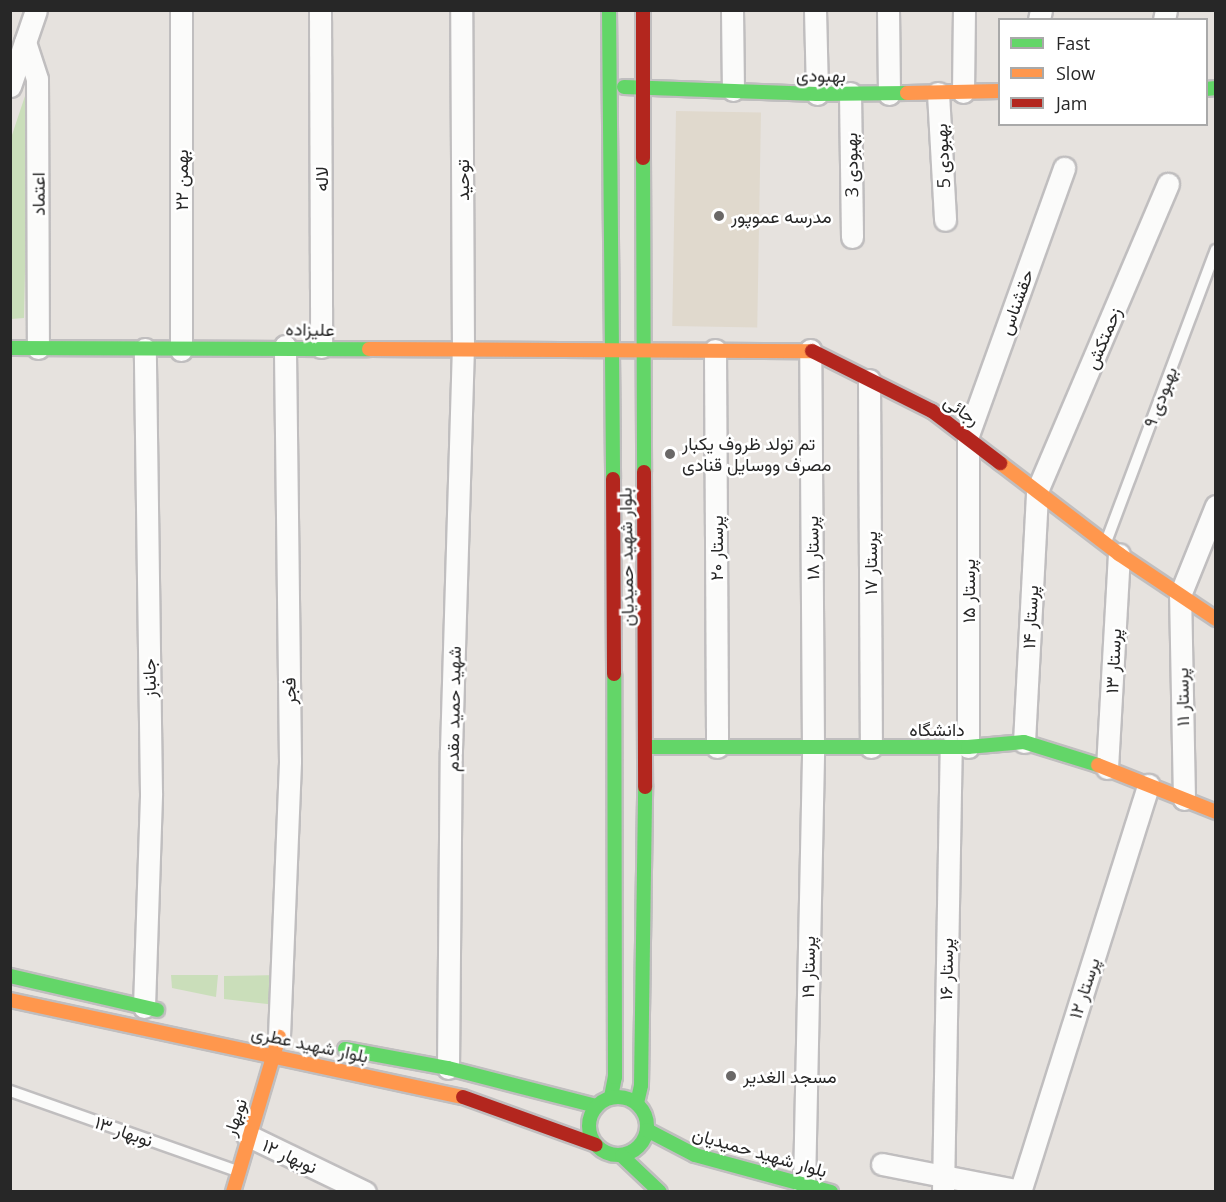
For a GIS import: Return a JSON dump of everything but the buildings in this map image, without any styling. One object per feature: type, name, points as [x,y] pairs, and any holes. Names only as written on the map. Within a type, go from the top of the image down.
[{"type":"street","points":[[10,86],[36,10]]},
{"type":"street","name":"۲۲ بهمن","points":[[181,10],[181,350]]},
{"type":"street","name":"لاله","points":[[320,10],[321,347]]},
{"type":"street","name":"توحید","points":[[461,10],[463,349]]},
{"type":"street","name":"بلوار شهید حمیدیان","points":[[609,10],[609,350],[614,627],[615,1077],[611,1097]]},
{"type":"street","name":"بلوار شهید حمیدیان","points":[[637,1103],[641,1085],[645,747],[642,350],[643,10]]},
{"type":"street","points":[[732,10],[733,90]]},
{"type":"street","points":[[815,10],[817,94]]},
{"type":"street","points":[[888,10],[889,94]]},
{"type":"street","points":[[963,92],[964,10]]},
{"type":"street","name":"اعتماد","points":[[26,42],[37,79],[38,100],[38,348]]},
{"type":"street","name":"بهبودی","points":[[609,86],[817,94],[998,91]]},
{"type":"street","name":"بهبودی 3","points":[[850,93],[852,237]]},
{"type":"street","name":"بهبودی 5","points":[[939,93],[945,220]]},
{"type":"street","name":"حقشناس","points":[[968,435],[1064,168]]},
{"type":"street","name":"زحمتکش","points":[[1037,491],[1168,184]]},
{"type":"street","name":"علیزاده","points":[[10,348],[181,350],[285,346],[642,350]]},
{"type":"street","name":"فجر","points":[[278,1041],[290,761],[285,346]]},
{"type":"street","name":"شهید حمید مقدم","points":[[448,1068],[451,750],[463,349]]},
{"type":"street","name":"جانباز","points":[[144,1007],[151,793],[145,350]]},
{"type":"street","name":"رجائی","points":[[642,350],[810,350],[932,411],[968,435],[1112,549],[1215,619]]},
{"type":"street","name":"پرستار ۲۰","points":[[715,350],[717,747]]},
{"type":"street","name":"پرستار ۱۸","points":[[810,350],[813,747]]},
{"type":"street","name":"پرستار ۱۷","points":[[869,380],[871,747]]},
{"type":"street","name":"پرستار ۱۵","points":[[959,747],[968,435]]},
{"type":"street","name":"پرستار ۱۴","points":[[1024,742],[1037,491]]},
{"type":"street","points":[[1180,595],[1215,506]]},
{"type":"street","name":"پرستار ۱۳","points":[[1107,768],[1112,549]]},
{"type":"street","name":"پرستار ۱۱","points":[[1180,595],[1184,799]]},
{"type":"street","points":[[614,627],[645,624]]},
{"type":"street","name":"دانشگاه","points":[[645,747],[959,747],[1024,742],[1107,768],[1215,812]]},
{"type":"street","name":"پرستار ۱۹","points":[[804,1186],[813,747]]},
{"type":"street","name":"پرستار ۱۶","points":[[943,1183],[959,747]]},
{"type":"street","name":"پرستار ۱۲","points":[[1020,1191],[1148,785]]},
{"type":"street","points":[[10,976],[167,1012]]},
{"type":"street","name":"بلوار شهید عطری","points":[[10,1000],[278,1041],[534,1120],[596,1146]]},
{"type":"street","name":"نوبهار","points":[[233,1191],[247,1135],[278,1041]]},
{"type":"street","name":"بلوار شهید عطری","points":[[332,1046],[448,1068],[596,1106]]},
{"type":"street","points":[[622,1156],[639,1145],[647,1130],[643,1111],[637,1103],[625,1097],[611,1097],[596,1106],[589,1123],[596,1146],[622,1156],[636,1181],[660,1191]]},
{"type":"street","name":"بلوار شهید حمیدیان","points":[[647,1130],[695,1155],[804,1186],[831,1191]]},
{"type":"street","name":"نوبهار ۱۲","points":[[247,1135],[365,1191]]},
{"type":"street","points":[[882,1164],[943,1183],[1020,1191]]},
{"type":"lane","name":"بهبودی ۹","points":[[1112,549],[1215,250]]},
{"type":"lane","name":"نوبهار ۱۳","points":[[10,1091],[238,1171]]},
{"type":"shaded area","name":"مدرسه عموپور","points":[[676,111],[761,112],[757,327],[672,326]]},
{"type":"green space","points":[[29,84],[24,318],[11,319],[11,138]]},
{"type":"green space","points":[[171,975],[218,975],[216,997],[172,988]]},
{"type":"green space","points":[[278,975],[276,1005],[224,999],[224,976]]},
{"type":"traffic: fast","points":[[609,10],[613,479]]},
{"type":"traffic: fast","points":[[624,87],[817,94],[907,93]]},
{"type":"traffic: fast","points":[[1208,89],[1216,88]]},
{"type":"traffic: fast","points":[[643,158],[644,472]]},
{"type":"traffic: fast","points":[[10,348],[369,349]]},
{"type":"traffic: fast","points":[[611,1097],[615,1077],[614,674]]},
{"type":"traffic: fast","points":[[645,747],[968,747],[1024,742],[1098,765]]},
{"type":"traffic: fast","points":[[637,1103],[641,1085],[645,787]]},
{"type":"traffic: fast","points":[[10,976],[157,1010]]},
{"type":"traffic: fast","points":[[345,1049],[448,1068],[596,1106]]},
{"type":"traffic: fast","points":[[618,1097],[629,1099],[642,1110],[647,1126],[645,1137],[634,1150],[618,1155],[607,1153],[594,1142],[589,1126],[591,1115],[602,1102],[618,1097]]},
{"type":"traffic: fast","points":[[647,1130],[695,1155],[831,1192]]},
{"type":"traffic: fast","points":[[622,1156],[660,1192]]},
{"type":"traffic: slow","points":[[907,93],[998,91]]},
{"type":"traffic: slow","points":[[369,349],[812,351]]},
{"type":"traffic: slow","points":[[1000,463],[1119,554],[1216,619]]},
{"type":"traffic: slow","points":[[1098,765],[1216,812]]},
{"type":"traffic: slow","points":[[10,1000],[463,1097]]},
{"type":"traffic: slow","points":[[233,1192],[279,1037]]},
{"type":"traffic: jam","points":[[643,10],[643,158]]},
{"type":"traffic: jam","points":[[812,351],[932,411],[1000,463]]},
{"type":"traffic: jam","points":[[644,472],[645,787]]},
{"type":"traffic: jam","points":[[613,479],[614,674]]},
{"type":"traffic: jam","points":[[463,1097],[596,1145]]},
{"type":"place","name":"مدرسه عموپور","points":[[719,216]]},
{"type":"place","name":"تم تولد ظروف یکبار مصرف ووسایل قنادی","points":[[670,454]]},
{"type":"place","name":"مسجد الغدیر","points":[[731,1076]]}]
